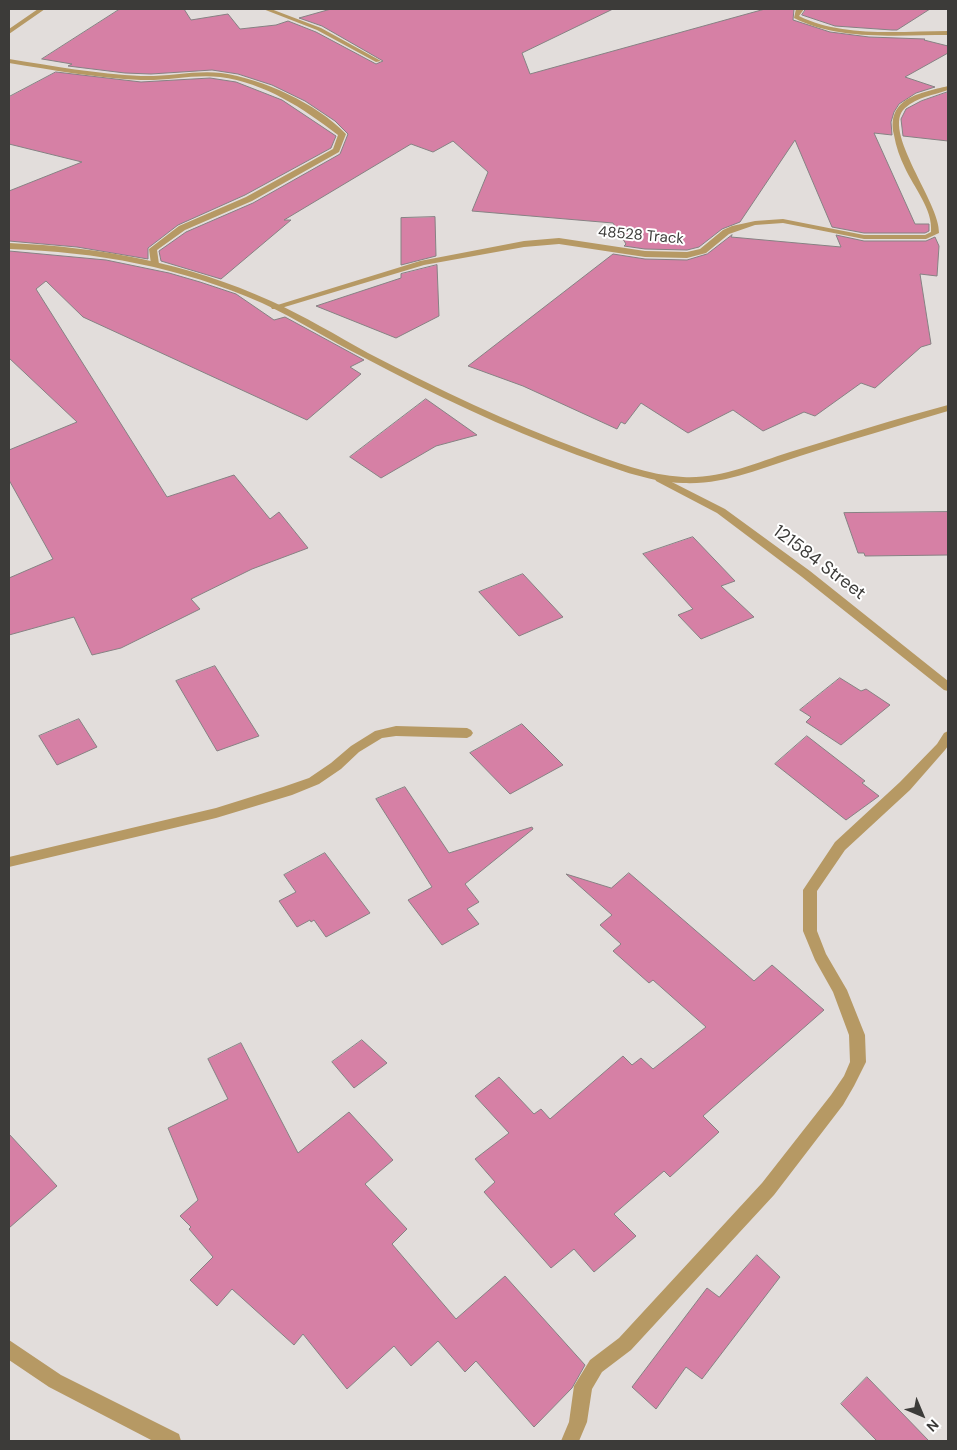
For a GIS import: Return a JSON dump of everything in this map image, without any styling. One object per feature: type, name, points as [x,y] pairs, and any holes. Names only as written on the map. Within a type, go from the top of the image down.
[{"type":"street","points":[[9,32],[42,9]]},
{"type":"street","points":[[266,9],[319,29],[378,61]]},
{"type":"street","points":[[801,9],[799,9],[796,17],[810,24],[845,32],[948,33]]},
{"type":"street","points":[[9,61],[69,71],[142,78],[220,75],[270,88],[310,110],[342,134],[336,150],[249,199],[182,228],[154,249],[155,264]]},
{"type":"street","name":"48528 Track","points":[[275,307],[423,263],[524,244],[559,242],[645,254],[686,255],[703,251],[726,232],[735,228],[755,223],[783,221],[864,237],[926,237],[935,233],[937,226],[926,200],[909,171],[895,123],[898,111],[906,104],[920,97],[948,88]]},
{"type":"street","points":[[9,246],[48,246],[93,250],[155,264],[251,296],[498,421],[568,449],[660,479],[698,480],[731,476],[791,455],[948,408]]},
{"type":"street","name":"121584 Street","points":[[660,479],[721,511],[814,580],[948,687]]},
{"type":"street","points":[[9,862],[216,812],[287,791],[314,780],[336,766],[355,749],[379,734],[396,731],[467,733]]},
{"type":"street","points":[[570,1441],[578,1422],[583,1386],[596,1366],[625,1344],[768,1189],[849,1080],[858,1062],[857,1035],[840,990],[820,956],[810,931],[810,890],[840,846],[905,786],[941,747],[948,736]]},
{"type":"street","points":[[9,1350],[54,1380],[172,1441]]},
{"type":"building","points":[[120,9],[184,9],[191,20],[228,14],[240,29],[276,25],[288,21],[316,32],[376,64],[383,61],[322,26],[299,18],[331,9],[613,9],[522,53],[530,74],[765,9],[794,9],[793,20],[830,32],[869,37],[925,39],[948,46],[948,53],[905,77],[935,87],[916,93],[899,104],[891,122],[892,135],[874,133],[915,224],[929,224],[929,231],[925,233],[864,233],[832,227],[795,140],[740,222],[722,229],[699,247],[687,250],[645,249],[624,246],[626,244],[613,223],[472,211],[488,172],[453,141],[433,152],[411,144],[284,220],[291,220],[221,279],[161,261],[159,251],[186,232],[253,203],[340,154],[348,134],[335,121],[305,101],[272,85],[238,74],[212,70],[151,74],[125,73],[68,66],[72,64],[42,59]]},
{"type":"building","points":[[806,9],[930,9],[897,30],[892,30],[835,26],[802,15]]},
{"type":"building","points":[[56,72],[141,82],[210,78],[236,82],[282,100],[336,136],[331,148],[245,195],[178,225],[148,248],[148,259],[77,247],[9,241],[9,191],[82,162],[9,144],[9,97]]},
{"type":"building","points":[[948,92],[948,141],[903,136],[901,119],[906,109],[921,101]]},
{"type":"building","points":[[435,217],[436,256],[401,265],[401,218]]},
{"type":"building","points":[[732,235],[731,237],[841,247],[836,235],[864,241],[926,241],[935,237],[939,246],[937,276],[920,274],[931,344],[921,347],[875,388],[861,383],[815,416],[804,412],[763,431],[733,410],[688,433],[641,403],[625,424],[621,422],[617,429],[523,386],[468,366],[613,254],[645,259],[687,260],[707,254]]},
{"type":"building","points":[[9,251],[106,260],[169,273],[200,282],[236,294],[274,320],[285,317],[364,360],[350,367],[361,374],[307,420],[83,317],[46,281],[36,289],[167,497],[234,475],[270,519],[279,512],[308,548],[252,569],[191,599],[200,609],[121,648],[92,655],[74,617],[9,635],[9,578],[53,559],[9,480],[9,450],[77,422],[9,358]]},
{"type":"building","points":[[437,265],[439,316],[396,338],[316,306],[401,278],[401,274]]},
{"type":"building","points":[[426,399],[477,435],[436,446],[381,478],[350,457]]},
{"type":"building","points":[[948,512],[948,555],[865,556],[864,553],[858,553],[844,513]]},
{"type":"building","points":[[693,537],[735,581],[721,586],[754,617],[701,639],[678,615],[693,609],[643,554]]},
{"type":"building","points":[[523,574],[563,617],[519,636],[479,592]]},
{"type":"building","points":[[215,666],[259,736],[217,751],[176,681]]},
{"type":"building","points":[[840,678],[861,691],[866,689],[890,705],[841,745],[806,722],[811,717],[800,710]]},
{"type":"building","points":[[79,719],[97,747],[57,765],[39,736]]},
{"type":"building","points":[[522,724],[563,765],[510,794],[470,753]]},
{"type":"building","points":[[807,736],[865,781],[862,783],[879,796],[846,820],[775,764]]},
{"type":"building","points":[[405,787],[449,853],[532,827],[533,829],[465,884],[479,902],[467,909],[479,924],[442,945],[408,900],[432,887],[376,799]]},
{"type":"building","points":[[325,853],[370,913],[326,937],[314,920],[311,922],[310,920],[297,927],[279,901],[296,892],[284,875]]},
{"type":"building","points":[[629,873],[754,981],[772,965],[824,1010],[703,1116],[719,1132],[670,1177],[664,1171],[614,1214],[636,1236],[594,1272],[574,1249],[551,1268],[484,1192],[495,1182],[475,1159],[509,1133],[475,1096],[499,1077],[534,1114],[541,1109],[550,1119],[623,1056],[632,1065],[641,1058],[653,1069],[706,1027],[653,980],[649,983],[613,951],[621,944],[600,925],[612,915],[566,874],[611,888]]},
{"type":"building","points":[[362,1040],[387,1063],[354,1088],[332,1062]]},
{"type":"building","points":[[241,1043],[298,1153],[349,1112],[393,1160],[365,1184],[407,1229],[392,1244],[456,1319],[505,1276],[585,1365],[572,1388],[534,1427],[476,1361],[465,1372],[438,1341],[411,1366],[394,1346],[347,1389],[303,1334],[294,1345],[232,1289],[217,1306],[190,1280],[213,1257],[189,1229],[191,1227],[180,1216],[198,1200],[168,1128],[228,1099],[208,1059]]},
{"type":"building","points":[[9,1134],[57,1186],[9,1228]]},
{"type":"building","points":[[757,1255],[780,1277],[702,1379],[686,1367],[656,1409],[632,1387],[707,1288],[719,1297]]},
{"type":"building","points":[[867,1377],[929,1441],[877,1441],[841,1404]]}]
